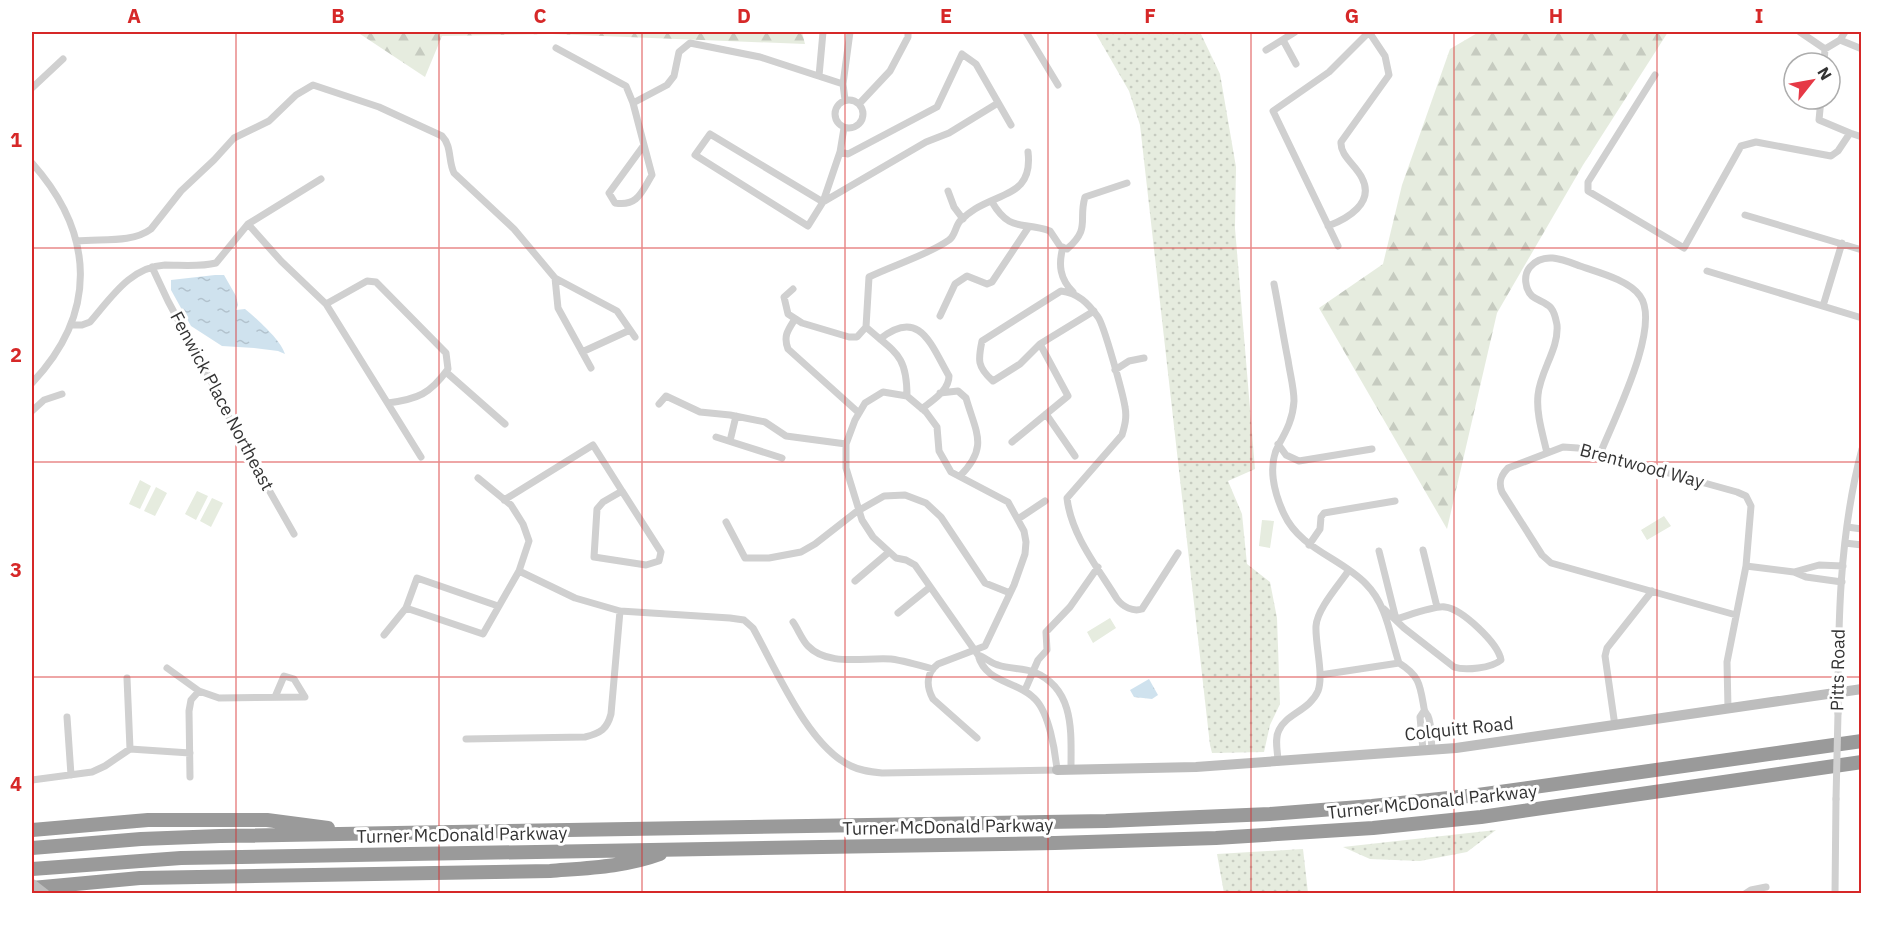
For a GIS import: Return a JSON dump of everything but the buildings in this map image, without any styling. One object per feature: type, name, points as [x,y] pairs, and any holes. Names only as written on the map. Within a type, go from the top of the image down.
[{"type":"highway","name":"Turner McDonald Parkway","points":[[32,848],[178,837],[1106,821],[1270,814],[1478,795],[1862,741]]},
{"type":"highway","name":"Turner McDonald Parkway","points":[[32,869],[181,858],[1161,841],[1427,823],[1546,809],[1862,762]]},
{"type":"highway","points":[[32,830],[148,820],[267,820],[312,825],[354,834]]},
{"type":"highway","points":[[32,888],[140,878],[550,871],[638,862],[669,850]]},
{"type":"street","points":[[819,76],[823,32]]},
{"type":"street","points":[[845,100],[843,84],[850,32]]},
{"type":"street","points":[[860,104],[890,71],[908,37],[908,32]]},
{"type":"street","points":[[1026,32],[1058,85]]},
{"type":"street","points":[[1266,50],[1295,32]]},
{"type":"street","points":[[1328,226],[1345,219],[1356,211],[1364,197],[1363,178],[1340,149],[1341,142],[1389,75],[1385,56],[1369,32],[1329,72],[1273,111],[1328,226],[1338,246]]},
{"type":"street","points":[[1800,32],[1826,49],[1840,40],[1845,32]]},
{"type":"street","points":[[1283,40],[1296,64]]},
{"type":"street","points":[[1840,40],[1862,50]]},
{"type":"street","points":[[633,103],[668,85],[674,76],[679,52],[690,43],[760,57],[843,84]]},
{"type":"street","points":[[556,48],[626,86],[633,103],[652,175],[636,201],[625,205],[615,203],[609,193],[644,145]]},
{"type":"street","points":[[840,152],[848,154],[937,106],[962,54],[976,64],[1011,125]]},
{"type":"street","points":[[32,88],[63,59]]},
{"type":"street","points":[[1655,75],[1588,182],[1588,192],[1684,248],[1741,146],[1756,142],[1831,156],[1838,151],[1850,133]]},
{"type":"street","points":[[76,241],[129,238],[145,233],[151,229],[181,191],[234,138],[269,121],[296,95],[313,85],[380,106],[442,136],[448,143],[454,173],[514,229],[555,278],[617,311],[635,337]]},
{"type":"street","points":[[845,100],[853,100],[860,104],[864,111],[862,120],[853,128],[844,128],[838,123],[835,111],[838,104],[845,100]]},
{"type":"street","points":[[823,202],[926,142],[949,133],[998,103]]},
{"type":"street","points":[[1820,111],[1819,120],[1862,137]]},
{"type":"street","points":[[823,202],[710,134],[695,155],[808,226],[823,202],[840,152],[844,128]]},
{"type":"street","points":[[793,289],[784,297],[788,314],[802,323],[856,337],[866,327],[869,277],[940,246],[951,239],[963,219],[975,209],[1016,189],[1027,177],[1030,167],[1028,152]]},
{"type":"street","points":[[32,164],[52,187],[65,210],[76,241],[80,262],[77,304],[71,324],[61,346],[32,383]]},
{"type":"street","points":[[71,324],[82,325],[90,322],[128,279],[140,271],[152,267],[216,263],[249,224],[321,179]]},
{"type":"street","points":[[992,202],[999,214],[1012,223],[1050,231],[1067,249],[1076,241],[1084,224],[1085,197],[1127,183]]},
{"type":"street","points":[[948,191],[954,207],[963,219]]},
{"type":"street","points":[[1745,215],[1862,250]]},
{"type":"street","points":[[249,224],[281,261],[326,304],[421,457]]},
{"type":"street","points":[[940,315],[955,284],[967,276],[987,284],[992,282],[1028,228]]},
{"type":"street","points":[[1822,306],[1842,243]]},
{"type":"street","points":[[1063,247],[1060,259],[1061,274],[1073,292],[1084,300],[1100,319],[1125,407],[1126,423],[1122,435],[1067,498],[1072,521],[1121,604],[1133,610],[1140,610],[1178,553]]},
{"type":"street","points":[[1547,453],[1539,415],[1538,393],[1556,341],[1556,320],[1552,309],[1533,297],[1526,288],[1525,277],[1530,267],[1549,257],[1560,258],[1619,280],[1638,293],[1646,305],[1646,332],[1636,366],[1600,454]]},
{"type":"street","name":"Fenwick Place Northeast","points":[[152,267],[236,432],[294,534]]},
{"type":"street","points":[[1707,271],[1862,318]]},
{"type":"street","points":[[555,278],[558,308],[591,368]]},
{"type":"street","points":[[326,304],[367,281],[376,282],[446,353],[449,364],[446,372],[433,387],[423,395],[411,400],[388,403]]},
{"type":"street","points":[[1274,284],[1294,398],[1291,420],[1278,444],[1273,461],[1278,501],[1291,528],[1309,545],[1349,570],[1366,584],[1384,609],[1396,619],[1446,660],[1461,669],[1493,665],[1501,660],[1487,635],[1447,607],[1437,607],[1396,619]]},
{"type":"street","points":[[1073,292],[1061,291],[982,341],[978,357],[982,371],[993,381],[1020,364],[1040,344],[1094,311]]},
{"type":"street","points":[[795,319],[785,334],[784,341],[788,349],[859,413]]},
{"type":"street","points":[[866,327],[900,357],[907,374],[908,396]]},
{"type":"street","points":[[880,339],[898,328],[916,328],[922,331],[949,376],[949,382],[922,409]]},
{"type":"street","points":[[582,352],[630,330]]},
{"type":"street","points":[[1012,442],[1068,396],[1040,344]]},
{"type":"street","points":[[1115,370],[1129,361],[1144,358]]},
{"type":"street","points":[[446,372],[505,424]]},
{"type":"street","points":[[940,393],[958,391],[966,398],[976,434],[979,448],[977,454],[960,476]]},
{"type":"street","points":[[519,571],[575,598],[620,611],[744,620],[753,628],[809,728],[832,754],[851,766],[882,773],[1057,770],[1056,756],[1045,713],[1036,699],[1025,690],[997,680],[987,672],[976,653],[915,566],[906,560],[896,558],[889,552],[873,537],[862,520],[846,468],[846,444],[865,403],[883,392],[908,396],[937,427],[939,451],[951,472],[1008,502],[1024,531],[1025,554],[985,646],[976,653],[946,660],[933,669],[930,675],[928,686],[933,699],[977,738]]},
{"type":"street","points":[[32,411],[44,400],[62,394]]},
{"type":"street","points":[[658,404],[666,396],[700,412],[765,422],[786,436],[846,444]]},
{"type":"street","points":[[1046,414],[1075,456]]},
{"type":"street","points":[[730,441],[736,416]]},
{"type":"street","points":[[716,436],[782,458]]},
{"type":"street","points":[[1278,444],[1286,455],[1299,460],[1372,449]]},
{"type":"street","points":[[504,500],[593,445],[661,552],[659,561],[646,565],[594,557],[597,509],[603,502],[622,491]]},
{"type":"street","name":"Brentwood Way","points":[[1728,709],[1727,662],[1746,566],[1751,506],[1746,496],[1578,448],[1563,447],[1508,468],[1503,474],[1500,481],[1502,492],[1542,555],[1551,563],[1736,615]]},
{"type":"street","name":"Pitts Road","points":[[1835,894],[1838,635],[1847,527],[1855,474],[1862,449]]},
{"type":"street","points":[[406,608],[483,634],[519,571],[529,541],[524,524],[511,505],[478,478]]},
{"type":"street","points":[[726,522],[746,558],[769,558],[801,552],[860,510],[884,496],[905,495],[926,503],[941,517],[985,583],[1010,593]]},
{"type":"street","points":[[1018,519],[1045,501]]},
{"type":"street","points":[[1309,545],[1320,529],[1324,513],[1395,501]]},
{"type":"street","points":[[1847,527],[1862,529]]},
{"type":"street","points":[[1845,543],[1862,545]]},
{"type":"street","points":[[1423,550],[1437,607]]},
{"type":"street","points":[[1378,551],[1396,619]]},
{"type":"street","points":[[855,581],[889,552]]},
{"type":"street","points":[[1794,572],[1819,565],[1843,566]]},
{"type":"street","points":[[1746,566],[1794,572],[1806,577],[1842,582]]},
{"type":"street","points":[[1025,690],[1038,660],[1047,650],[1046,632],[1070,607],[1098,567]]},
{"type":"street","points":[[1278,762],[1277,735],[1283,723],[1313,700],[1319,689],[1316,626],[1319,615],[1349,570]]},
{"type":"street","points":[[384,635],[406,608],[417,578],[498,606]]},
{"type":"street","points":[[898,613],[930,587]]},
{"type":"street","points":[[1615,726],[1605,656],[1607,648],[1652,591]]},
{"type":"street","points":[[1384,609],[1399,663],[1416,677],[1421,687],[1424,711],[1420,717],[1428,750]]},
{"type":"street","points":[[465,739],[585,737],[598,734],[607,728],[611,714],[620,611]]},
{"type":"street","points":[[793,622],[809,647],[825,656],[846,660],[868,658],[894,660],[933,669]]},
{"type":"street","points":[[976,653],[999,666],[1033,672],[1051,683],[1060,693],[1066,704],[1071,726],[1071,768]]},
{"type":"street","points":[[1320,675],[1399,663]]},
{"type":"street","points":[[167,668],[199,691],[219,698],[305,697],[294,679],[284,676],[275,697]]},
{"type":"street","points":[[127,678],[130,749]]},
{"type":"street","name":"Colquitt Road","points":[[1057,770],[1196,767],[1428,750],[1615,726],[1862,689]]},
{"type":"street","points":[[190,777],[189,711],[191,700],[199,691]]},
{"type":"street","points":[[67,717],[71,775]]},
{"type":"street","points":[[32,780],[99,770],[130,749],[190,753]]},
{"type":"street","points":[[32,884],[45,894]]},
{"type":"street","points":[[1745,894],[1750,890],[1766,887]]},
{"type":"green space","points":[[357,32],[802,32],[805,44],[552,34],[442,36],[425,77]]},
{"type":"green space","points":[[1095,32],[1200,32],[1220,74],[1236,167],[1235,228],[1255,469],[1228,481],[1242,514],[1247,564],[1270,582],[1277,618],[1280,704],[1270,725],[1264,752],[1212,753],[1210,745],[1140,125],[1129,91]]},
{"type":"green space","points":[[1479,32],[1668,32],[1583,165],[1497,313],[1447,529],[1319,308],[1383,264],[1402,185],[1450,49]]},
{"type":"green space","points":[[140,480],[151,486],[140,509],[129,504]]},
{"type":"green space","points":[[156,487],[167,493],[155,516],[144,511]]},
{"type":"green space","points":[[197,491],[208,496],[196,520],[185,514]]},
{"type":"green space","points":[[212,498],[223,503],[211,527],[200,521]]},
{"type":"green space","points":[[1664,516],[1671,526],[1647,540],[1641,530]]},
{"type":"green space","points":[[1262,520],[1274,521],[1270,548],[1259,546]]},
{"type":"green space","points":[[1110,618],[1116,628],[1093,643],[1087,632]]},
{"type":"green space","points":[[1496,830],[1467,852],[1420,861],[1370,859],[1343,847]]},
{"type":"green space","points":[[1303,849],[1308,893],[1224,893],[1217,854]]},
{"type":"water","points":[[224,275],[236,296],[238,305],[236,310],[245,309],[256,318],[274,336],[285,354],[278,351],[222,346],[191,326],[171,290],[171,280]]},
{"type":"water","points":[[1149,679],[1158,695],[1152,699],[1134,697],[1130,690]]}]
